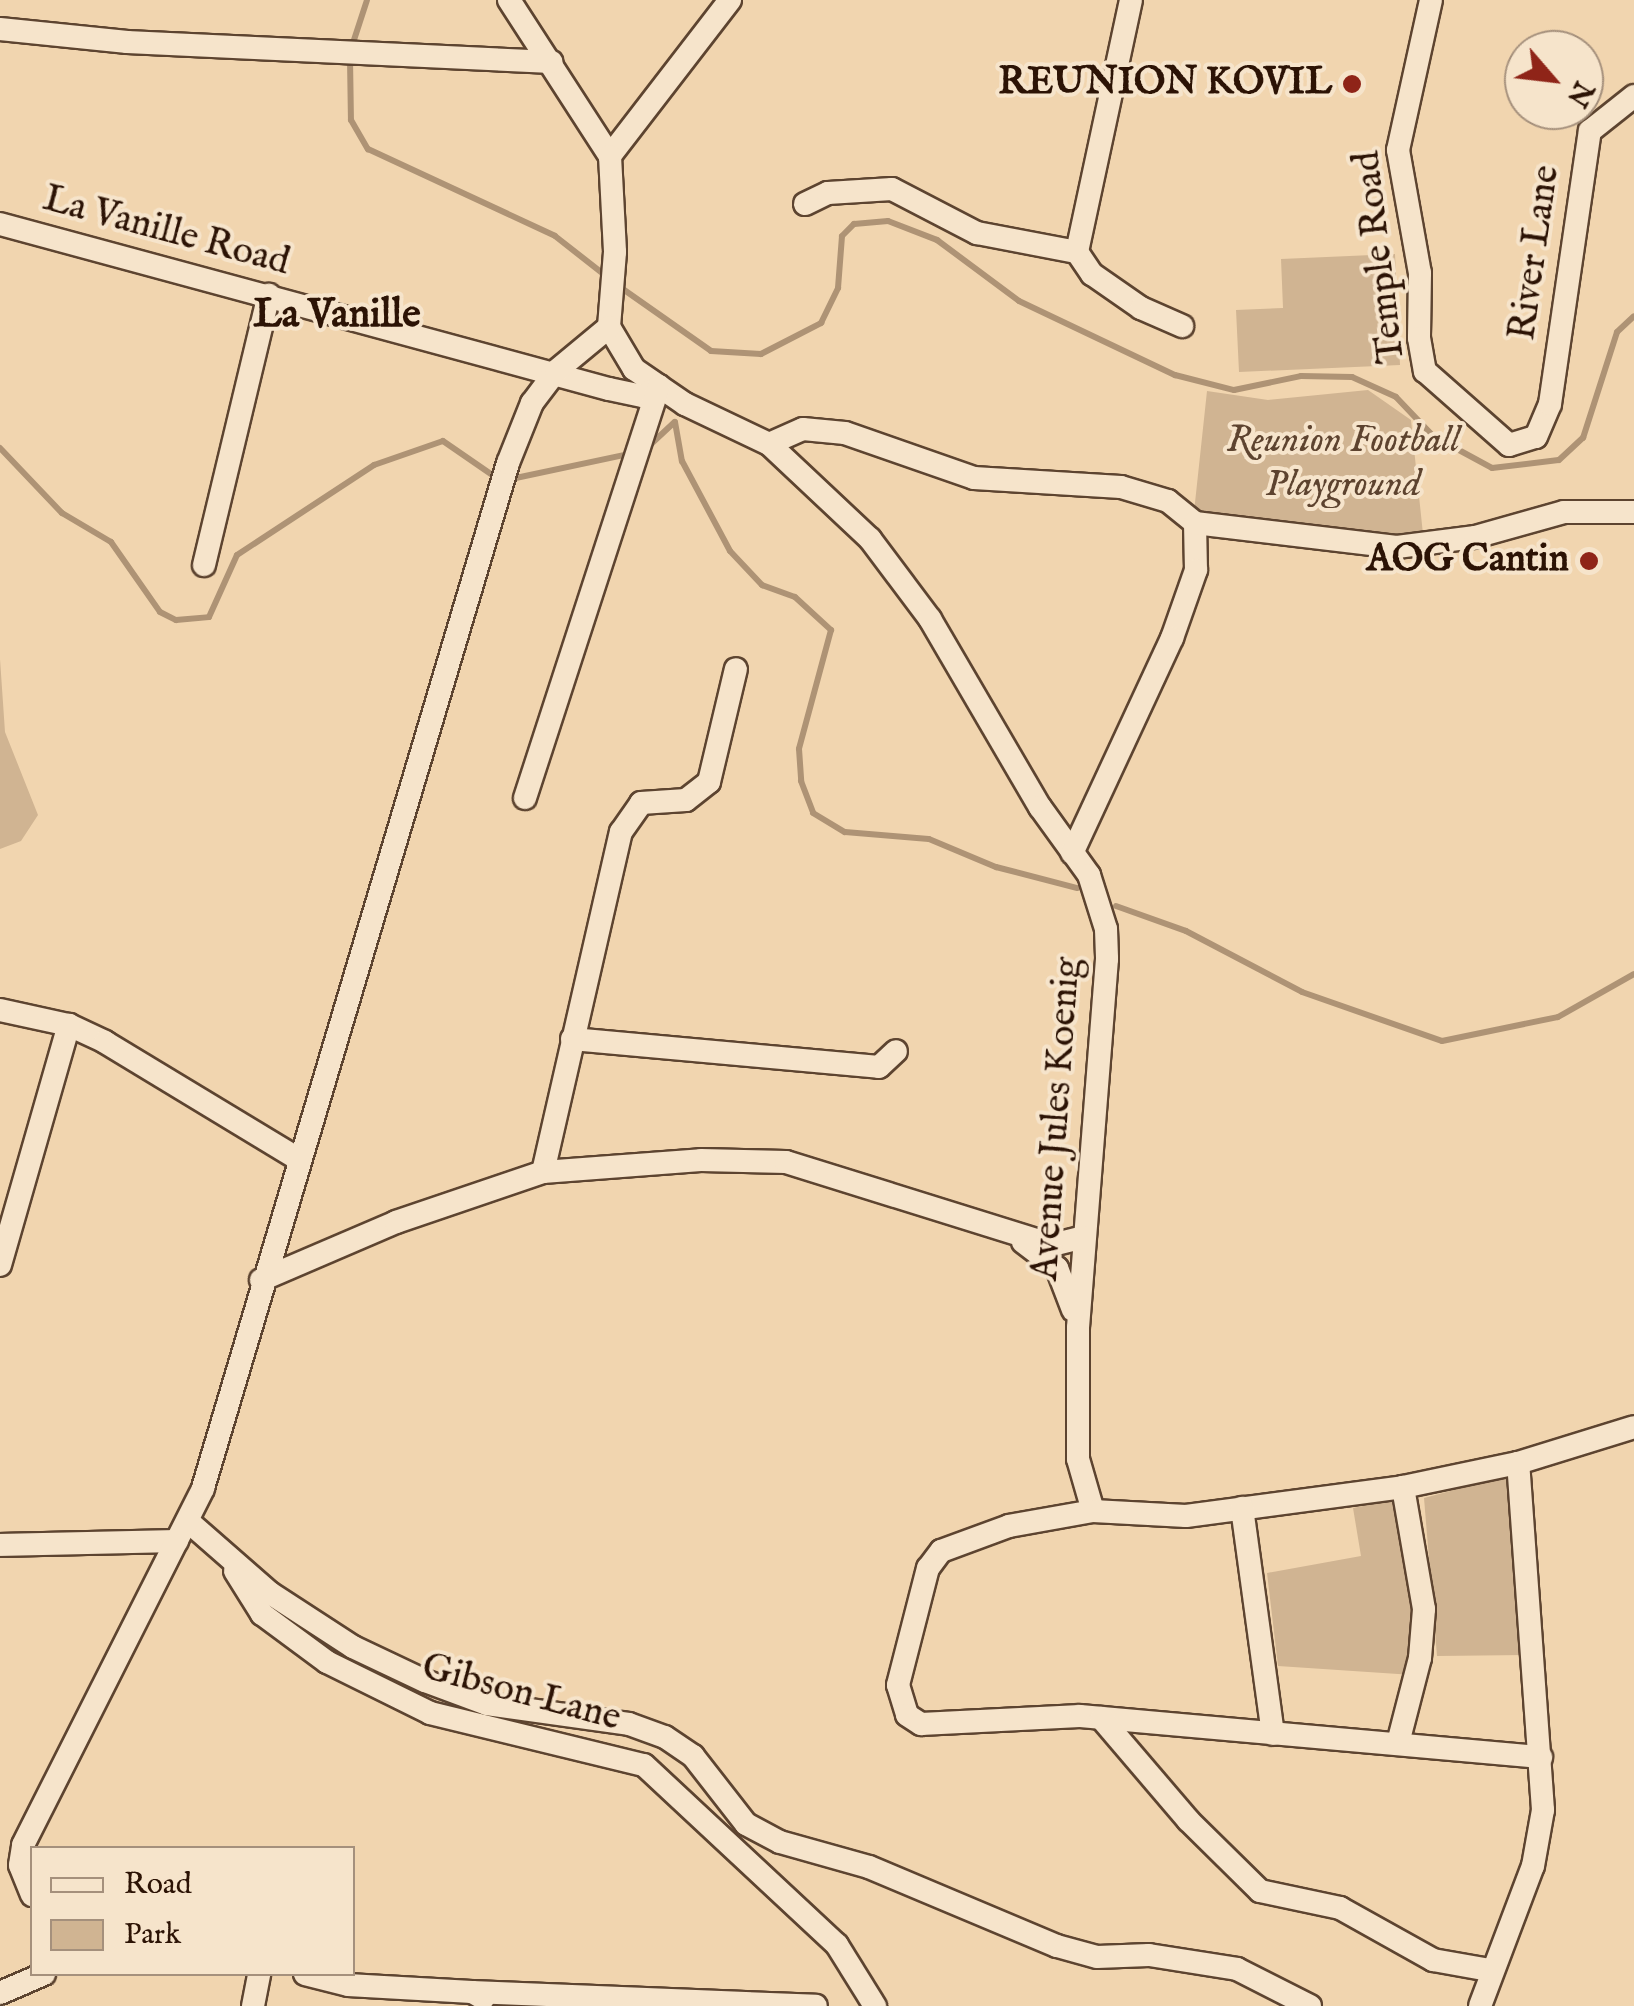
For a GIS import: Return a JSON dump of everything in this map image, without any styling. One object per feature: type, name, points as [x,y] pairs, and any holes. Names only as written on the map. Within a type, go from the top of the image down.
[{"type":"street","points":[[30,1889],[20,1864],[23,1845],[184,1532],[508,463],[532,403],[556,371],[609,318],[615,276],[610,156],[509,0]]},
{"type":"street","points":[[610,156],[730,0]]},
{"type":"street","points":[[1131,0],[1078,252],[1092,274],[1141,308],[1182,326]]},
{"type":"street","name":"Temple Road","points":[[1432,0],[1398,150],[1420,273],[1425,371],[1509,444],[1536,437]]},
{"type":"street","points":[[0,29],[126,42],[552,62]]},
{"type":"street","name":"River Lane","points":[[1536,437],[1553,384],[1581,164],[1590,131],[1634,96]]},
{"type":"street","points":[[806,204],[828,193],[892,190],[976,232],[1078,252]]},
{"type":"street","name":"La Vanille Road","points":[[0,224],[643,396],[659,386]]},
{"type":"street","points":[[204,565],[269,294]]},
{"type":"street","name":"Avenue Jules Koenig","points":[[609,318],[634,369],[769,444],[843,509],[901,578],[1072,853],[1098,902],[1107,959],[1078,1328],[1078,1459],[1093,1511]]},
{"type":"street","points":[[525,798],[659,386]]},
{"type":"street","points":[[769,444],[802,429],[845,433],[974,478],[1121,487],[1168,501],[1195,523],[1398,546],[1475,537],[1564,512],[1634,512]]},
{"type":"street","points":[[1072,853],[1172,638],[1196,570],[1195,523]]},
{"type":"street","points":[[544,1172],[622,832],[641,802],[686,800],[709,782],[736,669]]},
{"type":"street","points":[[0,1010],[69,1026],[298,1159]]},
{"type":"street","points":[[0,1265],[69,1026]]},
{"type":"street","points":[[572,1038],[879,1067],[896,1051]]},
{"type":"street","points":[[261,1280],[396,1222],[544,1172],[701,1160],[786,1162],[1016,1236],[1082,1247]]},
{"type":"street","points":[[1016,1236],[1064,1279],[1078,1328]]},
{"type":"street","points":[[1050,1263],[1082,1247]]},
{"type":"street","points":[[1541,1757],[1100,1718],[922,1724],[900,1705],[898,1685],[928,1568],[941,1551],[1009,1526],[1093,1511],[1140,1518],[1403,1488],[1518,1463],[1634,1427]]},
{"type":"street","points":[[1480,2006],[1490,1970],[1533,1866],[1543,1810],[1518,1463]]},
{"type":"street","points":[[1398,1743],[1420,1658],[1424,1609],[1403,1488]]},
{"type":"street","points":[[1242,1508],[1273,1734]]},
{"type":"street","points":[[0,1545],[184,1532],[222,1551],[270,1593],[353,1647],[425,1681],[486,1704],[630,1724],[665,1737],[693,1756],[746,1824],[780,1842],[870,1867],[1057,1946],[1097,1957],[1150,1956],[1237,1969],[1310,2006]]},
{"type":"street","name":"Gibson Lane","points":[[222,1551],[262,1614],[326,1662],[430,1713],[644,1765],[838,1945],[875,2006]]},
{"type":"street","points":[[1100,1718],[1188,1820],[1260,1891],[1340,1908],[1433,1960],[1490,1970]]},
{"type":"street","points":[[0,1993],[39,1976]]},
{"type":"street","points":[[253,2006],[260,1976]]},
{"type":"street","points":[[313,1976],[348,1985],[486,2000],[816,2006]]},
{"type":"green space","points":[[1395,254],[1400,365],[1239,372],[1236,310],[1283,308],[1281,259]]},
{"type":"green space","name":"Reunion Football Playground","points":[[1368,390],[1411,420],[1423,534],[1397,539],[1194,512],[1207,391],[1268,400]]},
{"type":"green space","points":[[0,659],[5,732],[38,815],[21,841],[0,849]]},
{"type":"green space","points":[[1514,1474],[1525,1655],[1437,1656],[1424,1498]]},
{"type":"green space","points":[[1399,1499],[1413,1599],[1413,1675],[1278,1666],[1267,1573],[1361,1556],[1353,1508]]},
{"type":"waterway","points":[[352,46],[367,0]]},
{"type":"waterway","points":[[350,59],[351,120],[368,149],[555,236],[606,276]]},
{"type":"waterway","points":[[620,287],[711,351],[761,354],[821,323],[838,288],[842,236],[854,224],[888,221],[937,240],[1019,301],[1175,375],[1234,390],[1301,376],[1352,377],[1396,397],[1433,436],[1492,468],[1559,460],[1583,438],[1617,332],[1634,316]]},
{"type":"waterway","points":[[675,422],[682,461],[730,551],[762,585],[795,597],[831,630],[799,749],[801,781],[813,813],[845,832],[929,839],[996,867],[1077,888]]},
{"type":"waterway","points":[[650,445],[675,422]]},
{"type":"waterway","points":[[0,448],[62,513],[111,542],[160,612],[176,620],[209,617],[237,555],[374,465],[443,441],[498,479]]},
{"type":"waterway","points":[[511,479],[629,454]]},
{"type":"waterway","points":[[1116,906],[1186,931],[1302,992],[1442,1041],[1558,1017],[1634,974]]},
{"type":"place","name":"REUNION KOVIL","points":[[1352,84]]},
{"type":"place","name":"AOG Cantin","points":[[1589,561]]},
{"type":"district","name":"La Vanille","points":[[337,316]]}]
